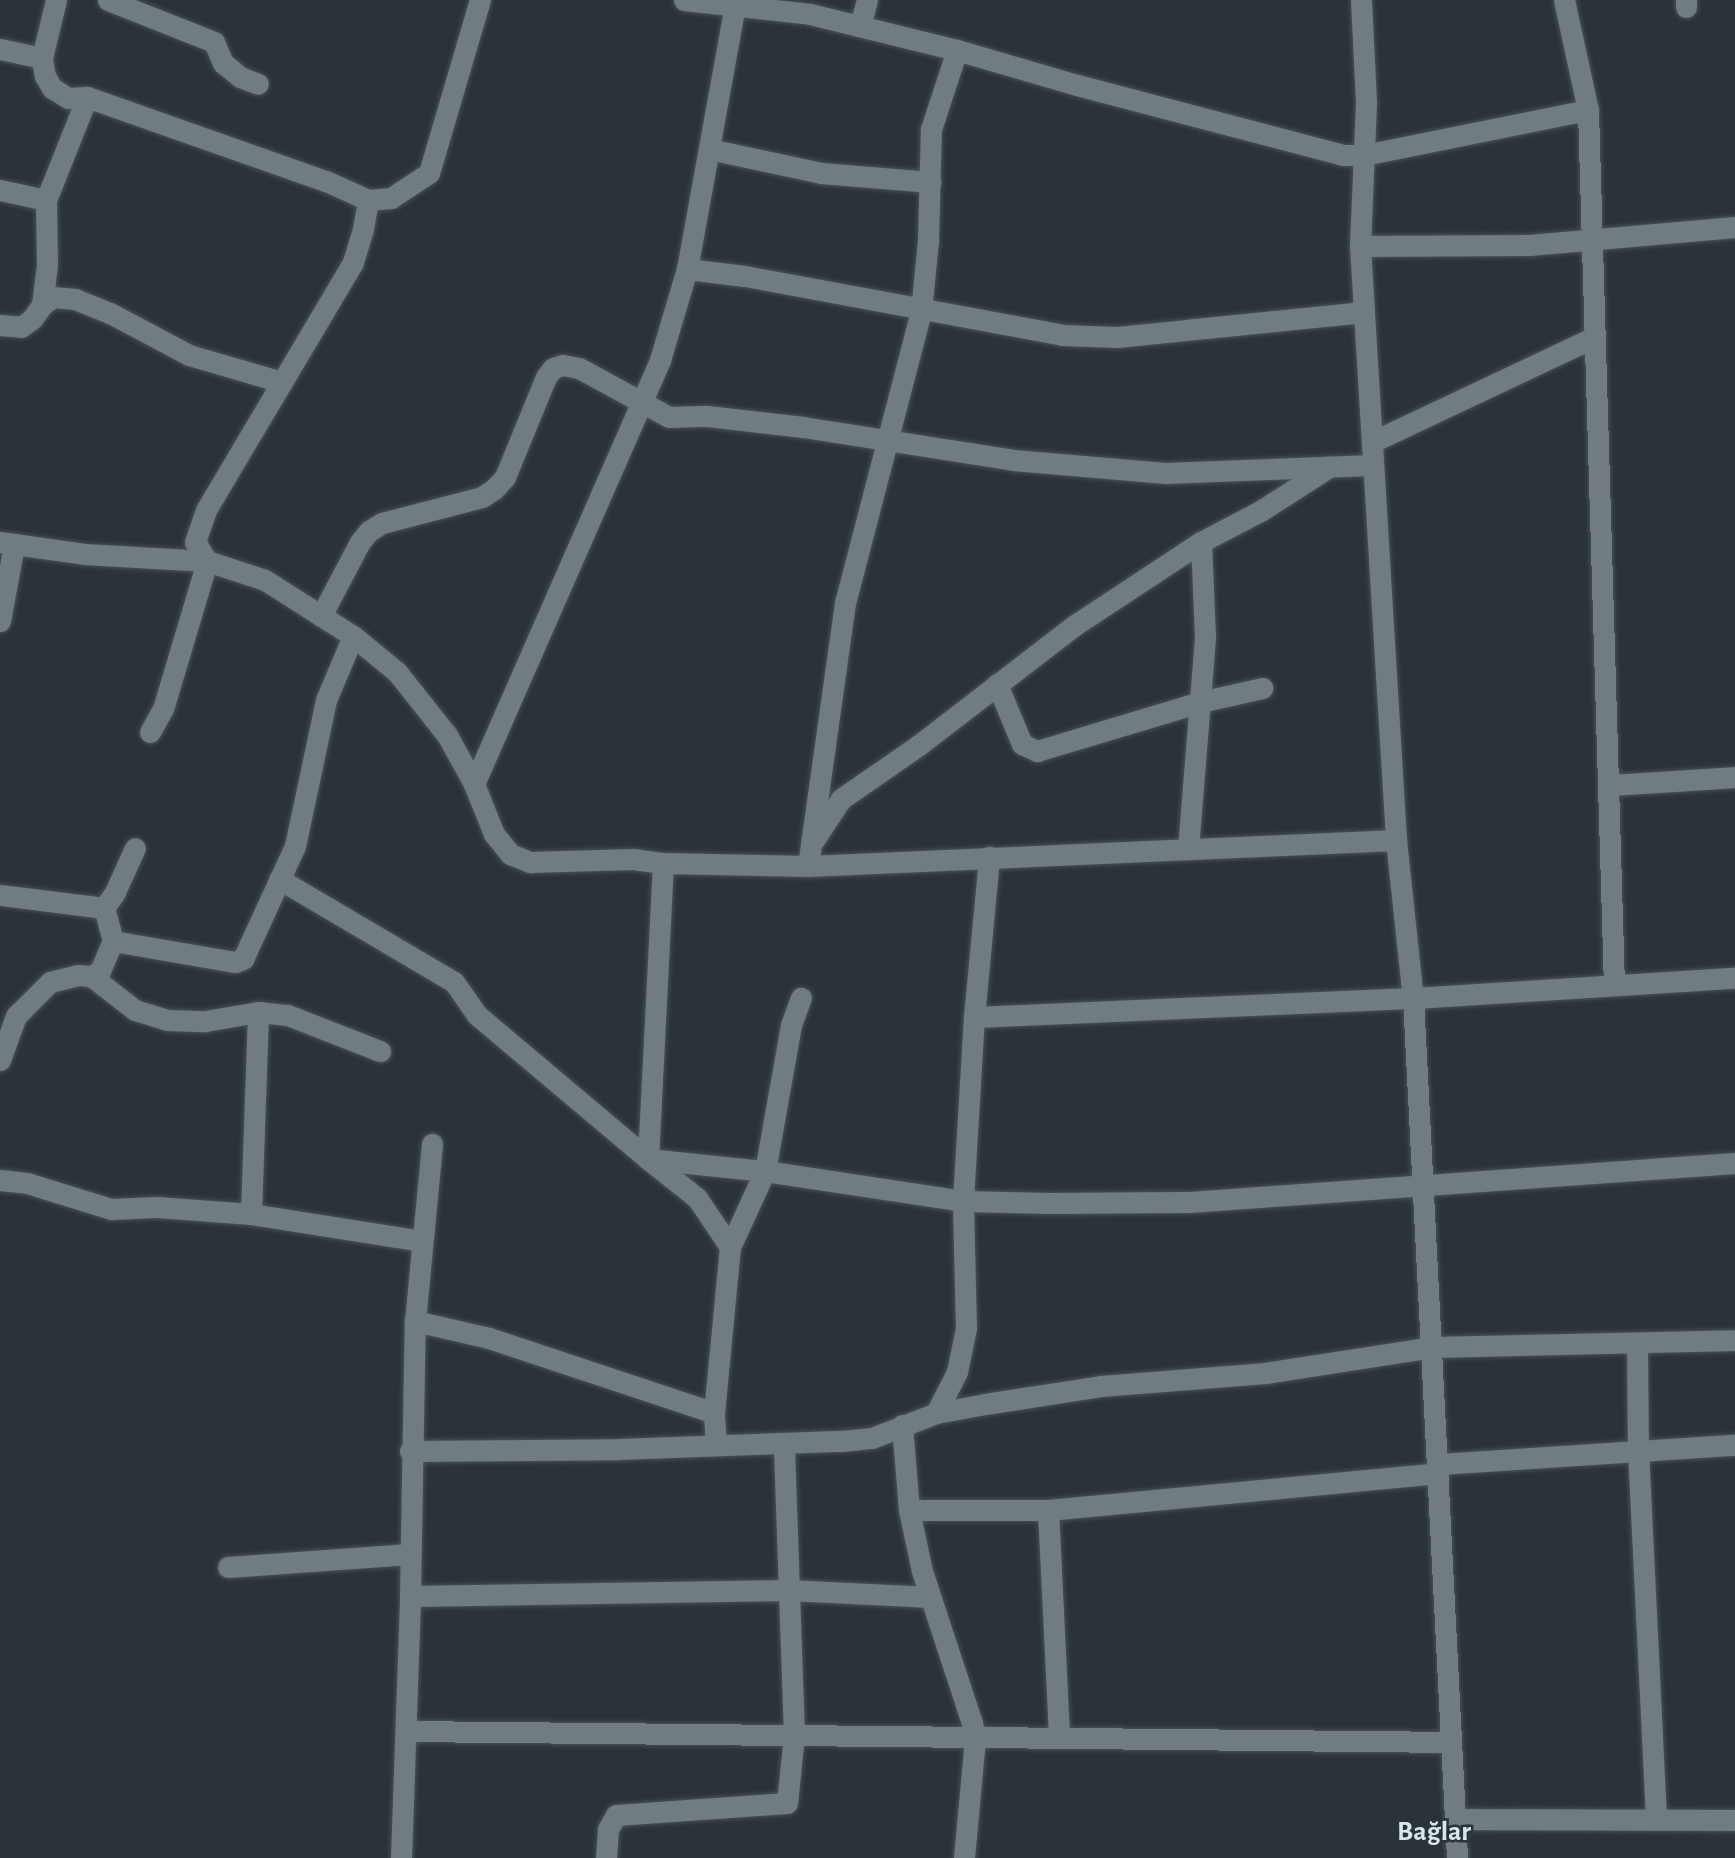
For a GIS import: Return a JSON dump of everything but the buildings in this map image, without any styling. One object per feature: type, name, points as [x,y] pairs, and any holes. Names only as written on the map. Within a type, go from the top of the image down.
[{"type":"street","points":[[56,0],[42,58],[52,88],[68,98],[87,97],[272,162],[368,200],[391,198],[429,173],[480,0]]},
{"type":"street","points":[[108,0],[214,42],[223,63],[240,77],[258,84]]},
{"type":"street","points":[[684,0],[810,14],[957,50],[1321,151],[1364,155],[1588,110]]},
{"type":"street","points":[[860,26],[867,0]]},
{"type":"street","points":[[1361,0],[1366,103],[1360,246],[1396,840],[1413,998],[1457,1858]]},
{"type":"street","points":[[1564,0],[1588,110],[1614,985]]},
{"type":"street","points":[[474,784],[660,360],[687,269],[735,5]]},
{"type":"street","points":[[0,49],[42,58]]},
{"type":"street","points":[[810,855],[845,603],[921,311],[931,182],[928,156],[931,129],[957,50]]},
{"type":"street","points":[[42,305],[47,265],[46,200],[87,97]]},
{"type":"street","points":[[709,149],[821,173],[931,182]]},
{"type":"street","points":[[0,190],[46,200]]},
{"type":"street","points":[[150,732],[163,709],[207,561],[195,542],[206,510],[353,262],[368,200]]},
{"type":"street","points":[[1360,246],[1482,247],[1735,227]]},
{"type":"street","points":[[687,269],[745,276],[921,311],[1062,335],[1116,337],[1364,312]]},
{"type":"street","points":[[0,325],[21,327],[52,298],[75,299],[110,313],[189,355],[282,382]]},
{"type":"street","points":[[1372,442],[1594,338]]},
{"type":"street","points":[[321,615],[360,541],[369,531],[382,523],[481,497],[495,489],[505,477],[546,377],[553,368],[563,365],[579,368],[669,417],[707,416],[887,438],[1013,460],[1165,472],[1373,465]]},
{"type":"street","points":[[810,855],[841,799],[919,745],[1074,625],[1201,542],[1262,510],[1330,466]]},
{"type":"street","points":[[1188,849],[1205,637],[1201,542]]},
{"type":"street","points":[[0,621],[7,544],[106,556],[207,561],[265,580],[353,636],[397,672],[447,735],[474,784],[494,834],[510,854],[530,862],[633,859],[663,863],[810,855],[989,857],[1396,840]]},
{"type":"street","points":[[113,941],[235,962],[243,959],[295,846],[326,700],[353,636]]},
{"type":"street","points":[[997,684],[1022,744],[1037,751],[1200,702],[1262,688]]},
{"type":"street","points":[[1609,785],[1735,777]]},
{"type":"street","points":[[104,908],[116,892],[135,848]]},
{"type":"street","points":[[936,1413],[957,1372],[966,1328],[963,1201],[974,1017],[989,857]]},
{"type":"street","points":[[648,1159],[663,863]]},
{"type":"street","points":[[279,879],[454,982],[477,1015],[697,1198],[730,1247]]},
{"type":"street","points":[[0,895],[104,908]]},
{"type":"street","points":[[91,976],[100,971],[113,941],[104,908]]},
{"type":"street","points":[[0,1060],[16,1016],[50,982],[78,975],[91,976],[135,1010],[167,1020],[205,1021],[258,1013],[288,1015],[380,1051]]},
{"type":"street","points":[[974,1017],[1413,998],[1735,978]]},
{"type":"street","points":[[716,1444],[714,1413],[730,1247],[765,1171],[792,1025],[801,999]]},
{"type":"street","points":[[251,1214],[258,1013]]},
{"type":"street","points":[[401,1858],[410,1596],[410,1451],[415,1321],[432,1144]]},
{"type":"street","points":[[648,1159],[765,1171],[963,1201],[1189,1202],[1735,1163]]},
{"type":"street","points":[[0,1180],[27,1183],[111,1209],[157,1207],[251,1214],[422,1241]]},
{"type":"street","points":[[415,1321],[489,1338],[714,1413]]},
{"type":"street","points":[[410,1451],[620,1449],[872,1438],[936,1413],[1101,1386],[1265,1373],[1432,1347],[1735,1340]]},
{"type":"street","points":[[1637,1343],[1638,1450],[1656,1820]]},
{"type":"street","points":[[902,1425],[909,1510],[929,1597],[968,1706],[975,1739],[964,1858]]},
{"type":"street","points":[[606,1858],[608,1829],[616,1815],[786,1803],[794,1735],[784,1443]]},
{"type":"street","points":[[909,1510],[1048,1510],[1438,1468],[1638,1450],[1735,1445]]},
{"type":"street","points":[[1048,1510],[1059,1737]]},
{"type":"street","points":[[228,1567],[410,1554]]},
{"type":"street","points":[[410,1596],[788,1590],[929,1597]]},
{"type":"street","points":[[406,1731],[1451,1742]]},
{"type":"street","points":[[1455,1819],[1735,1820]]},
{"type":"district","name":"Bağlar","points":[[1434,1832]]}]
